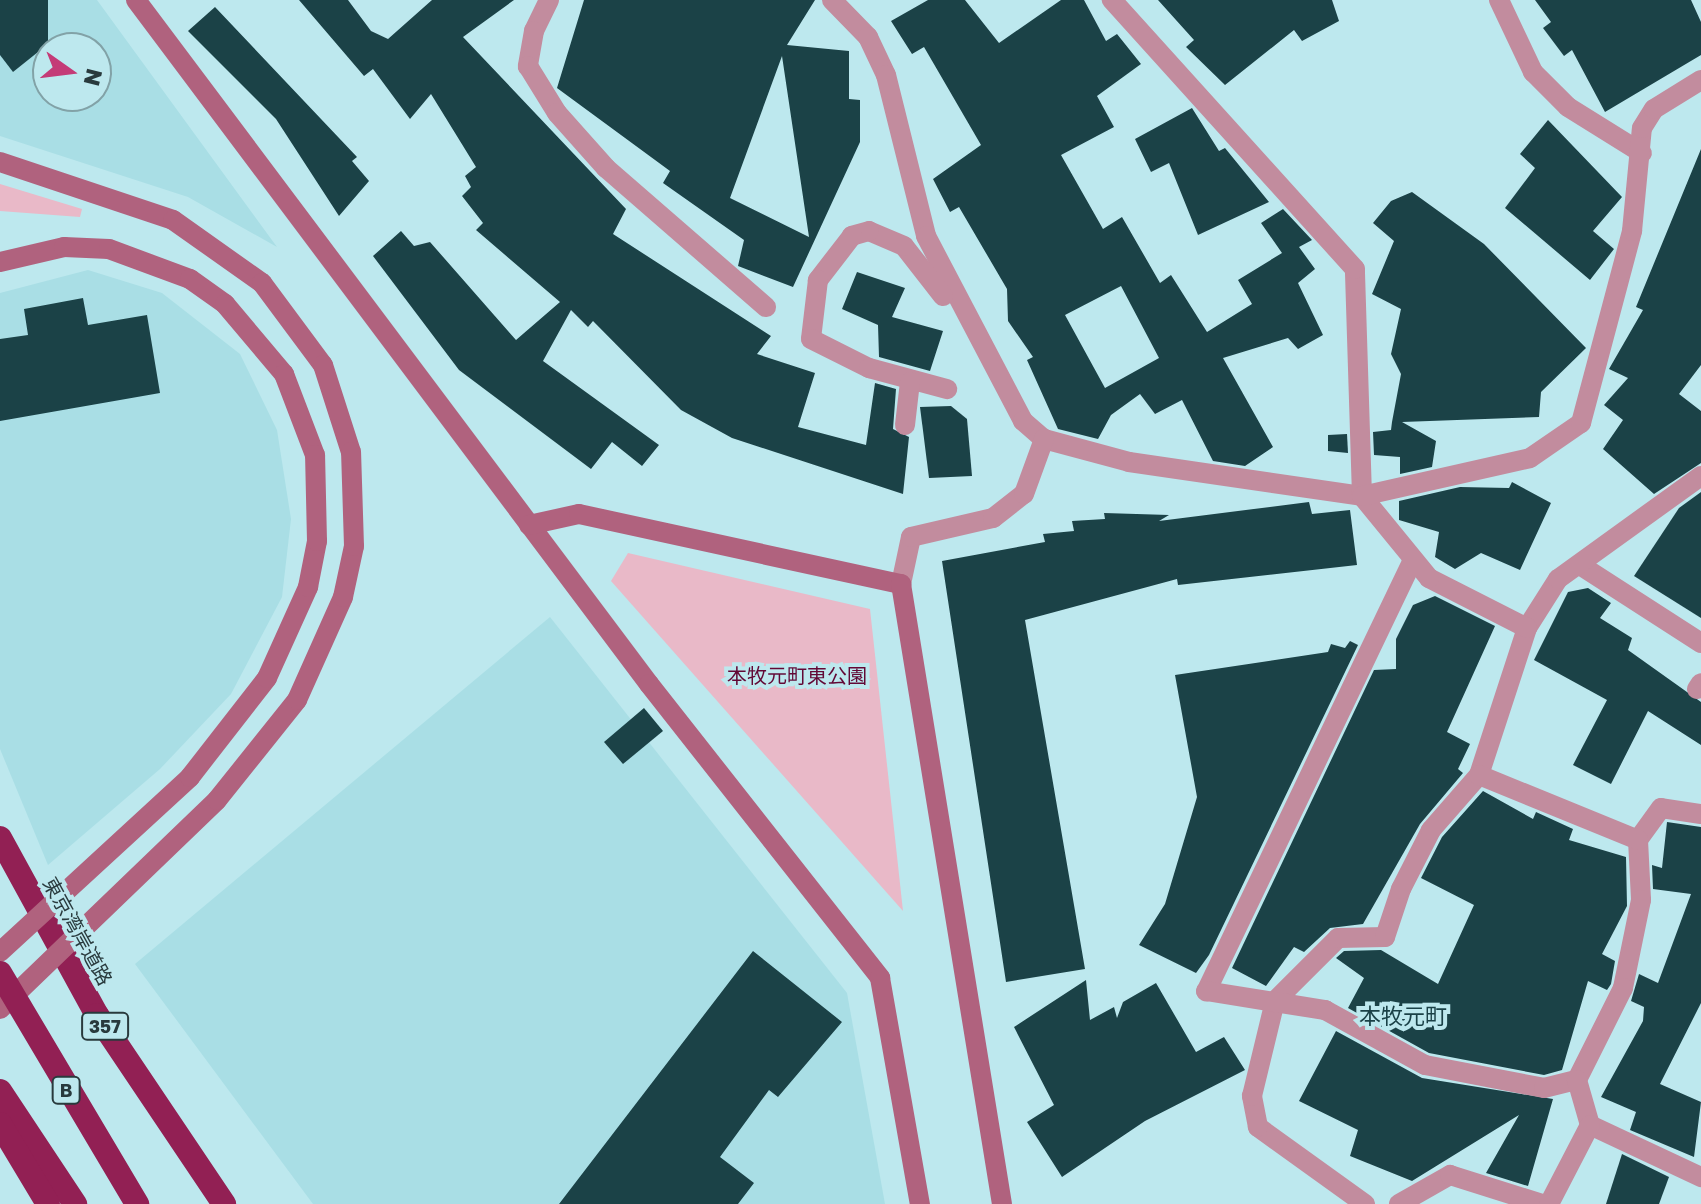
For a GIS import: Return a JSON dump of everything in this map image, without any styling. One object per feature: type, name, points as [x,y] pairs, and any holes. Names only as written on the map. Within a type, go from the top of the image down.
[{"type":"highway","name":"東京湾岸道路","points":[[0,838],[97,1015],[224,1204]]},
{"type":"highway","name":"B","points":[[0,973],[137,1204]]},
{"type":"highway","points":[[0,1091],[75,1204]]},
{"type":"highway","points":[[0,1124],[48,1204]]},
{"type":"street","points":[[136,0],[529,525],[880,978],[920,1204]]},
{"type":"street","points":[[549,0],[534,31],[528,66],[557,113],[606,168],[766,307]]},
{"type":"street","points":[[832,0],[868,37],[886,75],[911,195],[985,355]]},
{"type":"street","points":[[1112,0],[1355,269],[1362,496],[1411,564],[1527,628]]},
{"type":"street","points":[[1499,0],[1533,72],[1568,107],[1642,153]]},
{"type":"street","points":[[947,389],[910,382],[811,339],[818,280],[852,236],[869,231],[918,258],[985,355],[1023,421],[1044,439],[1129,462],[1362,496],[1530,458],[1581,423],[1632,231],[1642,153],[1642,128],[1654,109],[1701,80]]},
{"type":"street","points":[[0,162],[173,220],[262,283],[323,365],[351,452],[348,572],[325,648],[297,700],[217,800],[0,1009]]},
{"type":"street","points":[[0,262],[64,247],[109,249],[190,279],[259,339],[297,401],[315,455],[317,541],[308,587],[267,678],[190,777],[0,952]]},
{"type":"street","points":[[905,425],[910,382]]},
{"type":"street","points":[[1002,1204],[901,584],[911,537],[993,518],[1024,494],[1044,439]]},
{"type":"street","points":[[1365,1204],[1258,1127],[1252,1096],[1275,1001],[1338,938],[1385,937],[1401,889],[1431,830],[1479,775],[1527,628],[1558,579],[1701,476]]},
{"type":"street","points":[[529,525],[579,514],[901,584]]},
{"type":"street","points":[[1411,564],[1206,991],[1325,1010],[1425,1065],[1544,1088],[1577,1080]]},
{"type":"street","points":[[1580,565],[1701,643]]},
{"type":"street","points":[[1479,775],[1638,840]]},
{"type":"street","points":[[1549,1204],[1590,1125],[1577,1080],[1623,988],[1641,900],[1638,840],[1661,808],[1701,814]]},
{"type":"street","points":[[1590,1125],[1701,1177]]},
{"type":"street","points":[[0,1153],[48,1204]]},
{"type":"street","points":[[1399,1204],[1450,1175],[1542,1204]]},
{"type":"shaded area","points":[[0,0],[97,0],[277,247],[188,197],[0,136]]},
{"type":"shaded area","points":[[88,270],[162,293],[240,354],[277,430],[291,519],[282,597],[231,694],[160,769],[48,865],[0,749],[0,293]]},
{"type":"shaded area","points":[[550,617],[847,993],[885,1204],[313,1204],[135,964]]},
{"type":"green space","points":[[0,184],[82,209],[80,217],[0,211]]},
{"type":"green space","name":"本牧元町東公園","points":[[628,553],[870,609],[903,911],[611,581]]},
{"type":"building","points":[[0,0],[48,0],[48,32],[32,32],[32,57],[13,72],[0,55]]},
{"type":"building","points":[[299,0],[348,0],[371,31],[388,39],[432,0],[514,0],[463,37],[626,209],[613,234],[771,336],[757,354],[815,373],[798,427],[866,445],[875,383],[896,389],[893,429],[909,437],[903,494],[732,438],[681,410],[593,321],[588,327],[571,310],[543,361],[659,445],[642,466],[612,442],[591,469],[459,370],[373,256],[401,231],[414,246],[430,242],[516,340],[560,302],[476,230],[483,223],[462,196],[471,187],[465,176],[476,167],[431,94],[410,119],[373,69],[364,76]]},
{"type":"building","points":[[584,0],[815,0],[787,45],[849,51],[849,99],[860,100],[860,142],[793,287],[738,266],[744,240],[663,183],[670,171],[557,88]],"holes":[[[782,56],[809,237],[730,198]]]},
{"type":"building","points":[[928,0],[965,0],[999,43],[1061,0],[1084,0],[1106,41],[1117,34],[1141,64],[1097,96],[1114,127],[1061,155],[1103,229],[1122,217],[1160,283],[1171,275],[1207,332],[1252,304],[1238,280],[1282,253],[1261,223],[1283,209],[1312,240],[1299,247],[1315,269],[1298,283],[1323,335],[1298,349],[1288,338],[1223,358],[1273,447],[1245,466],[1213,461],[1182,400],[1155,414],[1140,394],[1111,415],[1098,439],[1058,429],[1027,360],[1033,357],[1008,321],[1007,289],[959,207],[950,212],[933,179],[981,145],[924,47],[912,54],[891,21]],"holes":[[[1121,286],[1159,358],[1105,388],[1065,315]]]},
{"type":"building","points":[[1158,0],[1332,0],[1339,21],[1302,41],[1294,30],[1225,85],[1186,47],[1194,40]]},
{"type":"building","points":[[1535,0],[1691,0],[1701,22],[1701,55],[1605,112],[1572,50],[1564,56],[1543,28],[1551,22]]},
{"type":"building","points":[[215,7],[357,157],[352,161],[369,181],[339,216],[276,119],[188,31]]},
{"type":"building","points":[[1192,108],[1219,151],[1225,148],[1269,202],[1198,235],[1169,163],[1151,172],[1135,139]]},
{"type":"building","points":[[1548,120],[1622,197],[1593,231],[1614,249],[1590,280],[1505,208],[1535,168],[1520,154]]},
{"type":"building","points":[[1701,149],[1701,365],[1679,394],[1701,411],[1701,463],[1654,494],[1603,449],[1623,420],[1604,405],[1628,378],[1609,369],[1643,310],[1636,307]]},
{"type":"building","points":[[1412,192],[1484,244],[1586,348],[1541,392],[1539,417],[1402,422],[1436,441],[1432,467],[1400,474],[1400,457],[1374,455],[1373,432],[1391,430],[1401,374],[1391,354],[1401,309],[1372,294],[1394,241],[1373,223],[1391,201]]},
{"type":"building","points":[[857,272],[905,288],[892,317],[943,331],[930,371],[879,357],[878,325],[842,309]]},
{"type":"building","points":[[83,298],[88,325],[147,315],[160,393],[0,421],[0,339],[28,335],[24,309]]},
{"type":"building","points":[[951,406],[967,419],[972,476],[929,478],[920,407]]},
{"type":"building","points":[[1347,434],[1348,453],[1328,451],[1328,435]]},
{"type":"building","points":[[1512,482],[1551,503],[1520,570],[1481,553],[1455,569],[1435,557],[1439,532],[1399,520],[1399,501],[1460,487],[1509,488]]},
{"type":"building","points":[[1701,492],[1701,618],[1634,576],[1679,508]]},
{"type":"building","points":[[1309,502],[1312,514],[1350,510],[1357,565],[1178,585],[1177,579],[1025,620],[1085,969],[1006,982],[942,561],[1045,542],[1043,534],[1074,531],[1072,521],[1105,519],[1104,513],[1169,515],[1159,521]]},
{"type":"building","points":[[1588,588],[1611,603],[1600,618],[1632,638],[1628,650],[1701,702],[1701,745],[1648,711],[1611,784],[1573,765],[1607,700],[1534,660],[1568,592]]},
{"type":"building","points":[[1435,596],[1495,626],[1447,732],[1470,744],[1458,769],[1463,773],[1420,824],[1363,924],[1330,928],[1304,952],[1294,947],[1266,986],[1232,968],[1374,670],[1396,669],[1396,639],[1413,605]]},
{"type":"building","points":[[1350,641],[1358,645],[1209,955],[1196,973],[1139,945],[1165,904],[1197,797],[1175,675],[1328,652],[1331,644],[1345,648]]},
{"type":"building","points":[[644,708],[663,731],[623,764],[604,742]]},
{"type":"building","points":[[1483,791],[1533,819],[1536,812],[1573,829],[1569,840],[1626,857],[1627,906],[1602,954],[1615,961],[1611,984],[1607,990],[1588,981],[1562,1070],[1544,1075],[1429,1053],[1348,1008],[1364,978],[1336,958],[1344,951],[1381,950],[1438,984],[1474,905],[1421,878],[1442,837]]},
{"type":"building","points":[[1667,822],[1701,827],[1701,1003],[1660,1084],[1701,1102],[1694,1157],[1630,1130],[1636,1112],[1601,1097],[1643,1021],[1644,1007],[1631,1001],[1639,974],[1658,983],[1691,894],[1653,889],[1652,865],[1662,868]]},
{"type":"building","points":[[753,951],[842,1022],[778,1097],[769,1090],[720,1157],[754,1183],[738,1204],[559,1204]]},
{"type":"building","points":[[1086,980],[1090,1020],[1114,1007],[1117,1018],[1123,1002],[1156,983],[1196,1052],[1224,1037],[1245,1070],[1145,1121],[1062,1177],[1027,1122],[1054,1105],[1014,1027]]},
{"type":"building","points":[[1336,1031],[1422,1078],[1553,1099],[1528,1186],[1486,1173],[1519,1115],[1412,1181],[1350,1156],[1358,1130],[1299,1101]]},
{"type":"building","points":[[1622,1154],[1669,1177],[1659,1204],[1606,1204]]},
{"type":"district","name":"本牧元町","points":[[1403,1016]]}]
